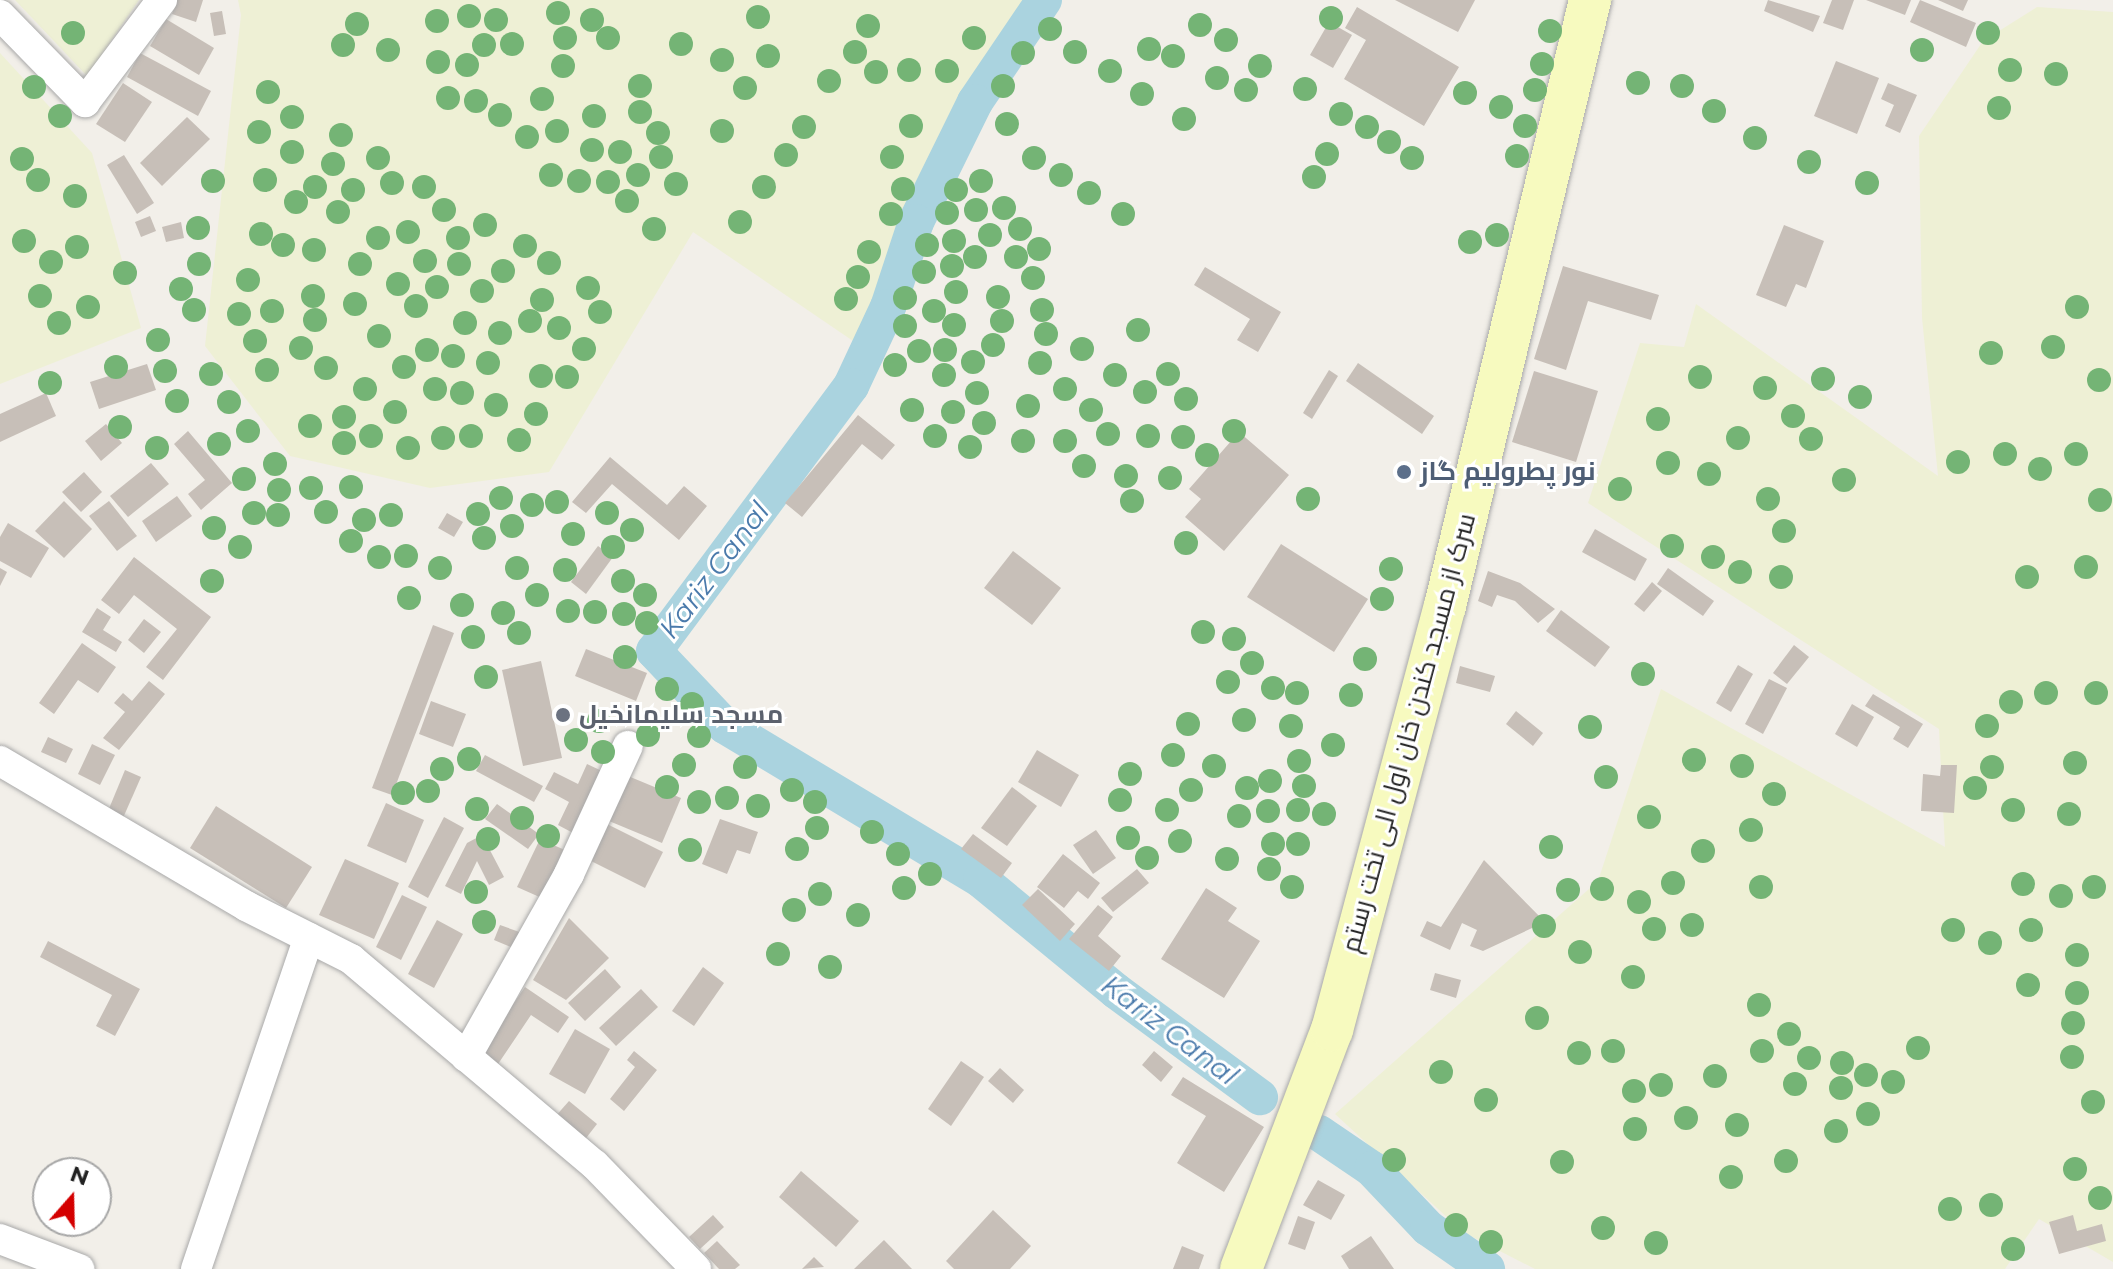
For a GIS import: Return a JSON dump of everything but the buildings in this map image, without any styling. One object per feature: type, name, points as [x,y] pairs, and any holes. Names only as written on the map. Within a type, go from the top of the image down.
[{"type":"street","points":[[0,15],[85,102],[162,0]]},
{"type":"street","name":"سرک از مسجد کندن خان اول الی تخت رستم","points":[[1241,1269],[1332,1030],[1445,606],[1590,0]]},
{"type":"street","points":[[466,1057],[569,874],[628,746]]},
{"type":"street","points":[[0,761],[351,959],[595,1165],[696,1269]]},
{"type":"street","points":[[196,1269],[309,938]]},
{"type":"street","points":[[0,1239],[79,1269]]},
{"type":"green space","points":[[15,0],[139,0],[87,76]]},
{"type":"green space","points":[[238,0],[1033,0],[856,343],[693,232],[549,472],[430,488],[290,456],[205,346],[241,15]]},
{"type":"green space","points":[[2037,7],[2113,12],[2113,1262],[2039,1219],[2005,1269],[1535,1269],[1463,1232],[1335,1114],[1598,881],[1661,689],[1945,847],[1939,729],[1588,503],[1640,343],[1684,347],[1696,304],[1938,476],[1922,318],[1919,136],[1983,41]]},
{"type":"green space","points":[[0,53],[92,153],[141,328],[0,384]]},
{"type":"waterway","name":"Kariz Canal","points":[[1044,0],[975,102],[916,222],[888,307],[851,386],[654,651],[725,726],[981,880],[1116,991],[1260,1097]]},
{"type":"waterway","name":"Kariz Canal","points":[[1319,1133],[1372,1169],[1428,1228],[1487,1269]]},
{"type":"place","name":"نور پطرولیم گاز","points":[[1404,472]]},
{"type":"place","name":"مسجد سلیمانخیل","points":[[563,715]]}]
